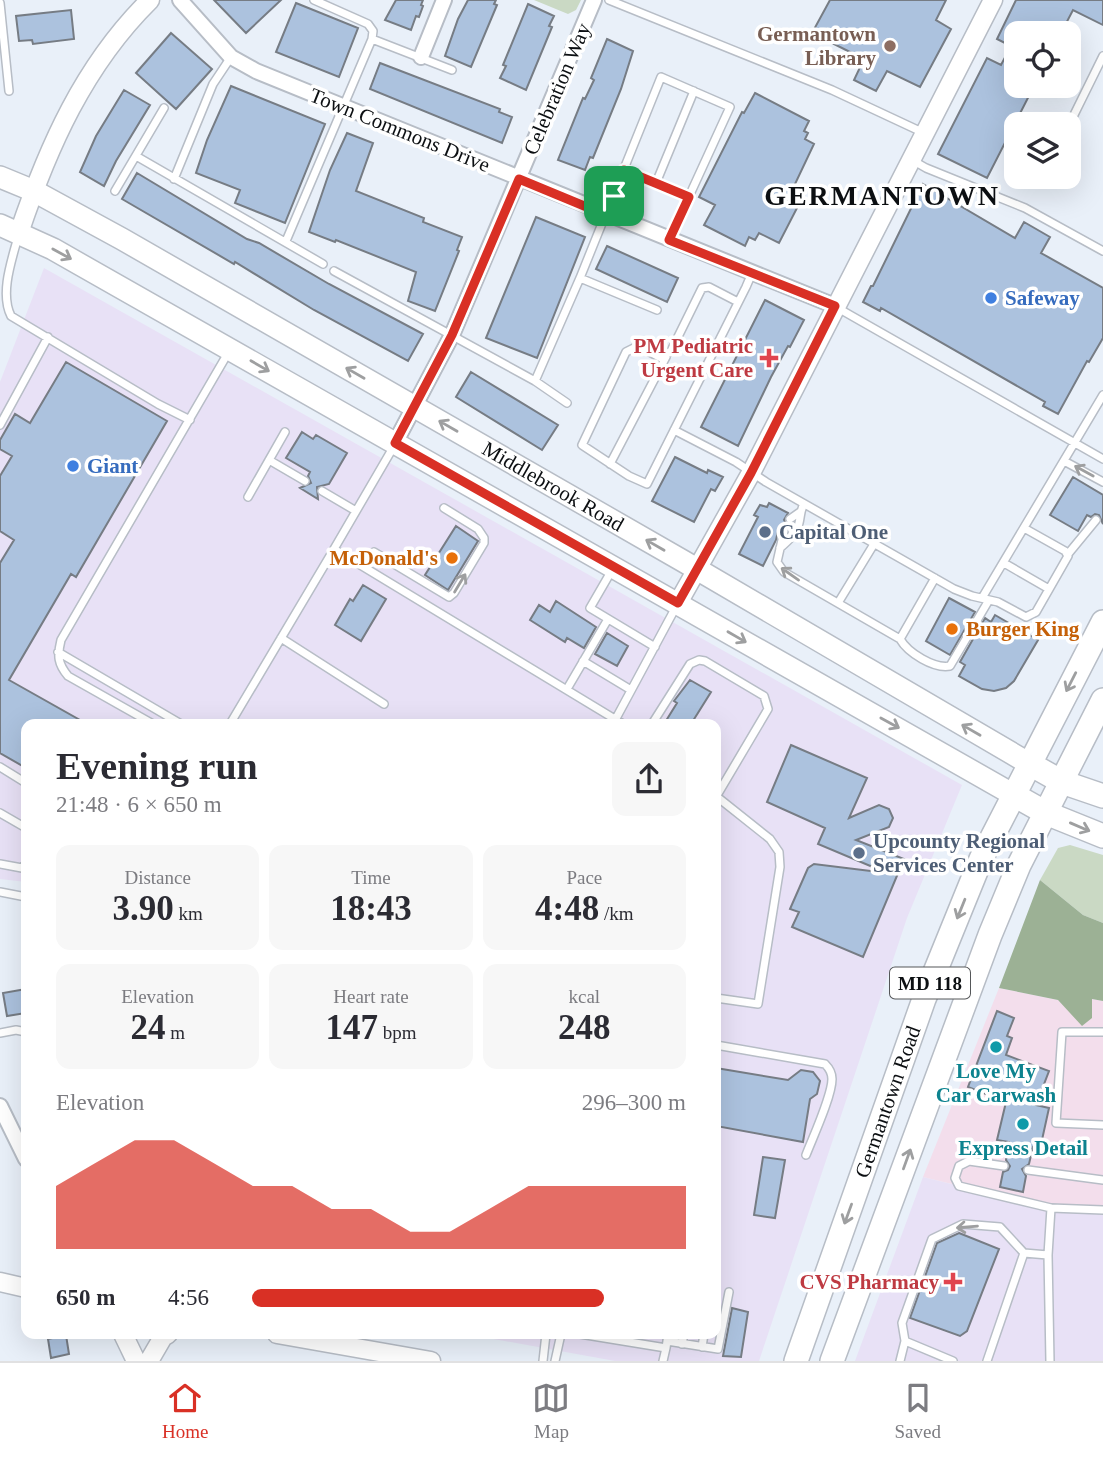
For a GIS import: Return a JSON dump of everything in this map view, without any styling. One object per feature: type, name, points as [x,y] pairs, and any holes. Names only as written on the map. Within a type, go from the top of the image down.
[{"type":"main road","name":"Middlebrook Road","points":[[0,177],[34,191],[139,248],[1062,782],[1103,796]]},
{"type":"main road","name":"Middlebrook Road","points":[[10,229],[53,249],[1046,813],[1103,836]]},
{"type":"main road","name":"Germantown Road","points":[[796,1361],[924,999],[981,859],[1103,622]]},
{"type":"main road","name":"Germantown Road","points":[[832,1361],[990,934],[1019,865],[1103,700]]},
{"type":"street","points":[[10,229],[34,191],[57,133],[82,87],[115,41],[150,0]]},
{"type":"street","name":"Town Commons Drive","points":[[180,0],[231,57],[256,71],[835,306]]},
{"type":"street","points":[[421,57],[444,0]]},
{"type":"street","name":"Celebration Way","points":[[395,443],[452,335],[594,0]]},
{"type":"street","points":[[678,603],[751,473],[993,0]]},
{"type":"street","points":[[0,1106],[21,1148]]},
{"type":"street","points":[[0,1282],[21,1287]]},
{"type":"street","points":[[125,1339],[136,1361]]},
{"type":"street","points":[[149,1361],[162,1339]]},
{"type":"street","points":[[313,1339],[431,1361]]},
{"type":"lane","points":[[286,241],[373,31],[368,24],[314,0]]},
{"type":"lane","points":[[609,0],[832,90],[925,134]]},
{"type":"lane","points":[[0,4],[9,92]]},
{"type":"lane","points":[[372,38],[452,70]]},
{"type":"lane","points":[[1075,112],[1103,56]]},
{"type":"lane","points":[[174,179],[213,84],[231,57]]},
{"type":"lane","points":[[535,381],[580,278],[661,77],[730,107],[669,240]]},
{"type":"lane","points":[[656,183],[694,91]]},
{"type":"lane","points":[[115,191],[164,108]]},
{"type":"lane","points":[[136,156],[323,264]]},
{"type":"lane","points":[[912,160],[1025,208],[1103,251]]},
{"type":"lane","points":[[624,170],[689,197]]},
{"type":"lane","points":[[10,229],[2,297],[4,307],[11,316],[158,404],[190,420]]},
{"type":"lane","points":[[334,271],[535,381],[568,403]]},
{"type":"lane","points":[[666,356],[661,358],[638,346],[626,352],[582,445],[647,484],[752,273]]},
{"type":"lane","points":[[580,278],[657,310]]},
{"type":"lane","points":[[610,464],[702,288],[709,287],[738,302]]},
{"type":"lane","points":[[835,306],[1103,459]]},
{"type":"lane","points":[[0,425],[48,337]]},
{"type":"lane","points":[[144,719],[68,676],[60,665],[58,652],[61,640],[230,350]]},
{"type":"lane","points":[[784,531],[777,557],[784,572],[900,639],[910,651],[931,663],[950,666],[1004,563],[1103,395]]},
{"type":"lane","points":[[674,430],[736,462],[954,589],[998,602],[1026,617],[1036,612],[1068,554],[1096,520]]},
{"type":"lane","points":[[248,497],[285,432]]},
{"type":"lane","points":[[233,719],[395,443]]},
{"type":"lane","points":[[269,460],[305,481]]},
{"type":"lane","points":[[1064,461],[1103,482]]},
{"type":"lane","points":[[322,491],[356,511]]},
{"type":"lane","points":[[780,548],[795,531],[804,504]]},
{"type":"lane","points":[[374,552],[446,597],[454,593],[484,543],[484,538],[478,529],[444,508]]},
{"type":"lane","points":[[790,519],[800,512]]},
{"type":"lane","points":[[1024,528],[1068,554]]},
{"type":"lane","points":[[838,603],[874,544]]},
{"type":"lane","points":[[334,550],[567,689],[611,719]]},
{"type":"lane","points":[[1004,563],[1049,589]]},
{"type":"lane","points":[[614,566],[590,608],[655,647]]},
{"type":"lane","points":[[900,639],[935,578]]},
{"type":"lane","points":[[615,719],[678,603]]},
{"type":"lane","points":[[567,689],[608,620]]},
{"type":"lane","points":[[281,638],[384,704]]},
{"type":"lane","points":[[58,652],[172,719]]},
{"type":"lane","points":[[655,719],[690,664],[699,660],[705,660],[764,696],[768,709],[721,789]]},
{"type":"lane","points":[[583,661],[631,690]]},
{"type":"lane","points":[[0,767],[21,780]]},
{"type":"lane","points":[[721,801],[770,839],[779,852],[780,867],[758,1004],[721,999]]},
{"type":"lane","points":[[0,813],[21,825]]},
{"type":"lane","points":[[0,864],[21,868]]},
{"type":"lane","points":[[0,892],[21,896]]},
{"type":"lane","points":[[0,1033],[21,1031]]},
{"type":"lane","points":[[1103,1032],[1062,1032],[1056,1123],[1103,1125]]},
{"type":"lane","points":[[721,1046],[825,1063],[830,1069],[832,1078],[829,1093],[806,1155]]},
{"type":"lane","points":[[1004,1166],[969,1161],[959,1166],[954,1178],[959,1186],[1051,1208],[1103,1210]]},
{"type":"lane","points":[[1028,1170],[1103,1180]]},
{"type":"lane","points":[[1050,1361],[1048,1255],[1051,1208]]},
{"type":"lane","points":[[900,1361],[905,1341],[902,1323],[932,1239],[963,1224],[1000,1227],[1024,1253],[1048,1255]]},
{"type":"lane","points":[[987,1361],[1024,1253]]},
{"type":"lane","points":[[721,1333],[729,1292]]},
{"type":"lane","points":[[543,1361],[545,1339]]},
{"type":"lane","points":[[555,1361],[560,1339]]},
{"type":"lane","points":[[610,1339],[640,1344],[667,1341],[718,1349],[720,1339]]},
{"type":"lane","points":[[640,1344],[641,1339]]},
{"type":"lane","points":[[682,1344],[683,1339]]},
{"type":"lane","points":[[702,1347],[703,1339]]},
{"type":"lane","points":[[663,1361],[667,1341]]},
{"type":"lane","points":[[905,1341],[953,1361]]},
{"type":"shaded area","points":[[44,268],[962,785],[907,918],[759,1361],[615,1361],[494,1339],[721,1339],[721,719],[21,719],[21,881],[0,879],[0,382]]},
{"type":"shaded area","points":[[999,988],[1058,1000],[1074,1016],[1092,999],[1103,1001],[1103,1210],[1051,1208],[923,1177]]},
{"type":"shaded area","points":[[923,1177],[959,1186],[1103,1210],[1103,1361],[855,1361]]},
{"type":"green space","points":[[534,0],[581,0],[576,10],[568,14]]},
{"type":"green space","points":[[1070,845],[1103,855],[1103,923],[1083,915],[1040,880],[1058,848]]},
{"type":"green space","points":[[1040,880],[1083,915],[1103,923],[1103,1001],[1092,999],[1092,1018],[1082,1026],[1058,1000],[999,988]]},
{"type":"building","points":[[214,0],[281,0],[246,33]]},
{"type":"building","points":[[396,0],[423,0],[419,17],[416,16],[411,30],[385,20]]},
{"type":"building","points":[[468,0],[496,0],[494,4],[497,5],[471,67],[445,56]]},
{"type":"building","name":"Germantown Library","points":[[830,0],[946,0],[936,20],[951,29],[920,87],[887,71],[876,91],[854,80],[864,59],[812,33]]},
{"type":"building","points":[[1016,0],[1103,0],[1103,25],[1073,10],[1067,21],[1006,21]]},
{"type":"building","points":[[296,3],[358,28],[339,77],[276,52]]},
{"type":"building","points":[[528,4],[554,16],[526,90],[500,78]]},
{"type":"building","points":[[71,10],[74,39],[33,44],[32,40],[19,41],[16,16]]},
{"type":"building","points":[[1004,25],[1004,42],[997,39]]},
{"type":"building","points":[[171,33],[212,69],[176,109],[136,73]]},
{"type":"building","points":[[607,39],[633,51],[621,89],[593,158],[590,157],[585,170],[558,160],[583,98],[585,99],[594,80],[591,78]]},
{"type":"building","points":[[987,58],[1001,65],[1004,59],[1004,98],[1028,98],[1021,112],[1004,112],[1004,145],[987,178],[938,154]]},
{"type":"building","points":[[380,63],[500,109],[499,112],[512,117],[502,143],[370,89]]},
{"type":"building","points":[[231,86],[325,124],[285,223],[235,203],[240,190],[196,173],[207,140]]},
{"type":"building","points":[[124,90],[150,105],[104,186],[80,172],[96,136]]},
{"type":"building","points":[[755,93],[809,121],[804,131],[808,133],[805,139],[814,144],[786,203],[797,208],[779,243],[759,233],[755,240],[749,237],[745,246],[704,225],[715,205],[699,197],[742,112],[744,113]]},
{"type":"building","points":[[347,133],[373,143],[356,191],[424,218],[423,222],[462,237],[435,311],[408,301],[416,272],[309,232],[330,170]]},
{"type":"building","points":[[137,173],[247,239],[259,243],[423,334],[408,361],[122,199]]},
{"type":"building","name":"Safeway","points":[[923,184],[1015,238],[1024,222],[1050,237],[1041,253],[1103,288],[1103,338],[1058,414],[1043,406],[1045,402],[881,308],[880,311],[863,302]]},
{"type":"building","points":[[536,217],[585,237],[537,358],[486,338]]},
{"type":"building","points":[[607,246],[678,278],[667,302],[596,269]]},
{"type":"building","points":[[765,300],[804,320],[771,377],[738,446],[701,427]]},
{"type":"building","name":"Giant","points":[[66,362],[167,421],[76,577],[71,574],[9,680],[78,719],[21,719],[21,765],[0,753],[0,563],[14,540],[0,531],[0,476],[12,456],[0,449],[0,440],[15,414],[30,423]]},
{"type":"building","points":[[471,372],[558,425],[542,450],[456,397]]},
{"type":"building","points":[[302,432],[313,439],[316,435],[347,453],[329,484],[317,487],[318,499],[300,488],[311,483],[308,476],[310,472],[286,458]]},
{"type":"building","points":[[675,457],[707,473],[708,470],[723,477],[715,491],[711,489],[694,522],[652,501]]},
{"type":"building","points":[[1073,477],[1103,495],[1103,524],[1099,515],[1087,515],[1078,531],[1050,515]]},
{"type":"building","name":"Capital One","points":[[769,503],[788,513],[784,520],[792,525],[790,529],[785,525],[779,527],[776,540],[763,566],[739,554],[758,517],[754,515],[760,505],[767,507]]},
{"type":"building","name":"McDonald's","points":[[456,526],[478,541],[448,590],[425,575]]},
{"type":"building","points":[[363,585],[386,599],[361,641],[335,625],[350,599],[353,601]]},
{"type":"building","name":"Burger King","points":[[949,598],[975,612],[950,655],[926,641]]},
{"type":"building","points":[[556,601],[596,627],[584,648],[567,638],[565,642],[530,620],[539,605],[550,612]]},
{"type":"building","points":[[995,615],[1038,640],[1014,681],[1006,688],[994,691],[982,689],[959,676],[965,665],[960,662],[985,618],[991,622]]},
{"type":"building","points":[[607,633],[628,646],[617,666],[595,654]]},
{"type":"building","points":[[690,680],[711,692],[694,719],[667,719],[677,703],[674,701]]},
{"type":"building","name":"Upcounty Regional Services Center","points":[[791,745],[867,778],[849,818],[879,805],[889,809],[893,818],[889,827],[856,840],[904,859],[863,957],[792,927],[799,912],[790,909],[808,868],[814,864],[887,873],[818,844],[825,828],[767,802]]},
{"type":"building","points":[[21,990],[21,1014],[7,1016],[3,993]]},
{"type":"building","points":[[997,1011],[1014,1018],[1007,1036],[1012,1038],[1006,1055],[1049,1071],[1036,1105],[1049,1108],[1040,1149],[1033,1147],[1029,1164],[1022,1169],[1026,1176],[1023,1192],[1000,1187],[1003,1172],[1010,1166],[1006,1160],[1009,1142],[997,1140],[1006,1102],[968,1087]]},
{"type":"building","points":[[721,1069],[788,1080],[801,1070],[813,1072],[820,1081],[817,1094],[810,1099],[803,1142],[721,1127]]},
{"type":"building","points":[[763,1157],[785,1160],[775,1218],[754,1215]]},
{"type":"building","name":"CVS Pharmacy","points":[[959,1233],[999,1249],[967,1331],[960,1336],[910,1318],[937,1243]]},
{"type":"building","points":[[732,1308],[748,1312],[741,1357],[723,1356]]},
{"type":"building","points":[[48,1339],[67,1339],[69,1354],[51,1358]]},
{"type":"place","name":"Germantown Library","points":[[890,46]]},
{"type":"place","name":"Safeway","points":[[991,298]]},
{"type":"place","name":"PM Pediatric Urgent Care","points":[[769,358]]},
{"type":"place","name":"Giant","points":[[73,466]]},
{"type":"place","name":"Capital One","points":[[765,532]]},
{"type":"place","name":"McDonald's","points":[[452,558]]},
{"type":"place","name":"Burger King","points":[[952,629]]},
{"type":"place","name":"Upcounty Regional Services Center","points":[[859,853]]},
{"type":"place","name":"Love My Car Carwash","points":[[996,1047]]},
{"type":"place","name":"Express Detail","points":[[1023,1124]]},
{"type":"place","name":"CVS Pharmacy","points":[[953,1282]]},
{"type":"district","name":"GERMANTOWN","points":[[882,195]]},
{"type":"route","points":[[624,170],[689,197],[669,240],[835,306],[751,473],[678,603],[395,443],[452,335],[519,179],[606,215],[614,196],[624,170]]}]
